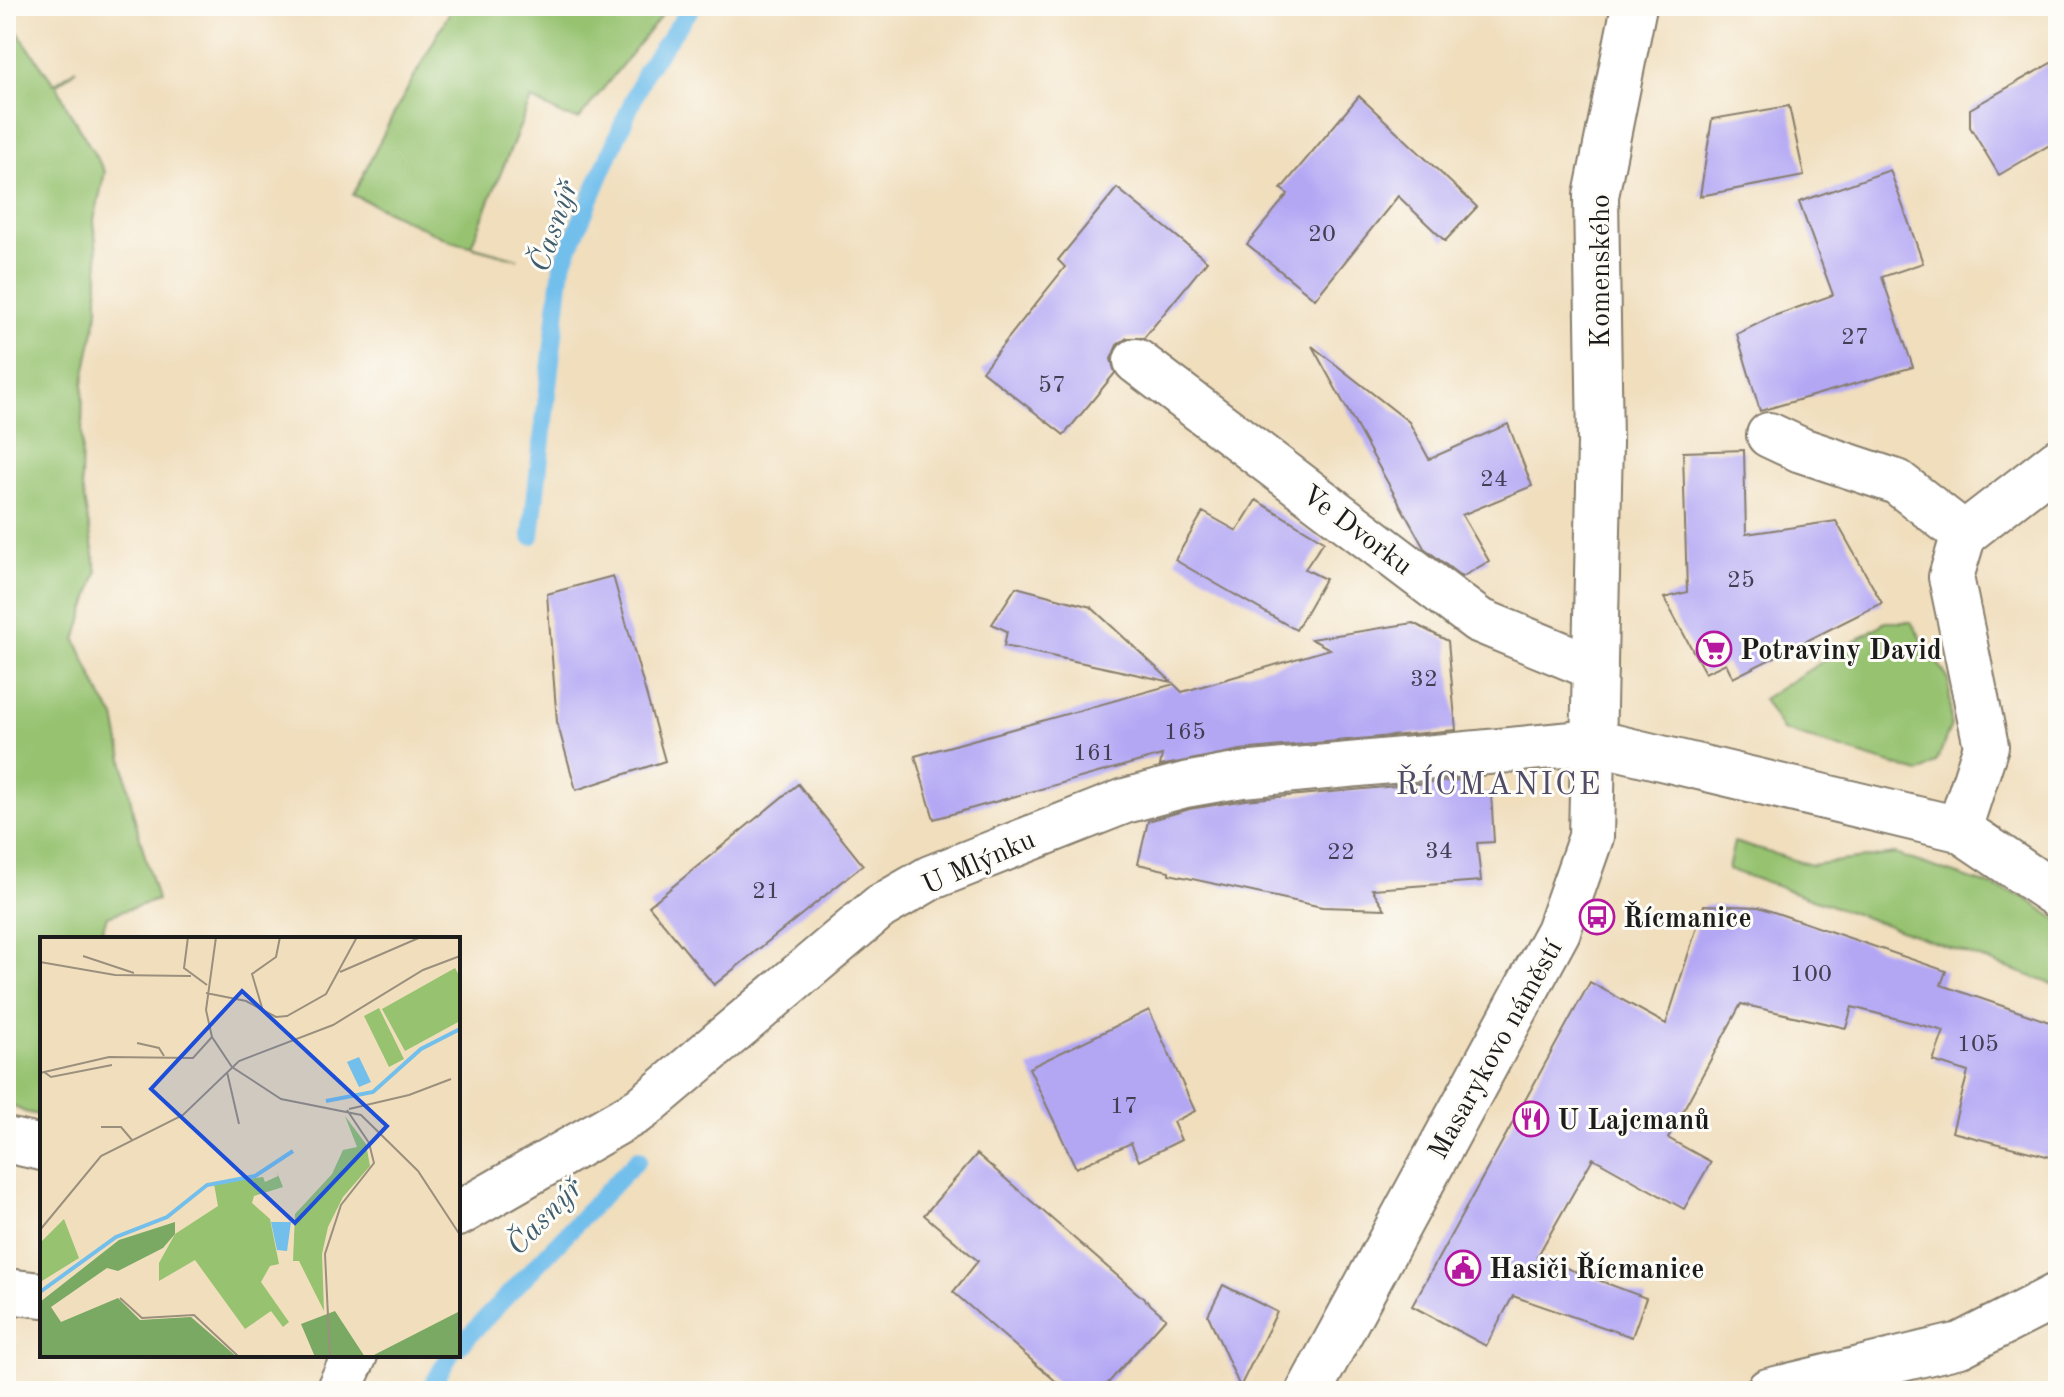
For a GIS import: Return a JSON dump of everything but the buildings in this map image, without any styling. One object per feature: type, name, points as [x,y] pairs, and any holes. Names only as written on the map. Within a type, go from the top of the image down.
[{"type":"street","name":"Komenského","points":[[1600,443],[1596,196],[1634,6]]},
{"type":"street","name":"Ve Dvorku","points":[[1136,361],[1478,620],[1595,668]]},
{"type":"street","points":[[1769,435],[1801,450],[1897,482],[1964,534]]},
{"type":"street","name":"Masarykovo náměstí","points":[[1309,1391],[1558,931],[1591,837],[1600,443]]},
{"type":"street","points":[[1959,829],[1986,746],[1951,577],[1964,534],[2058,461]]},
{"type":"street","points":[[1594,742],[1959,829],[2058,896]]},
{"type":"street","name":"U Mlýnku","points":[[460,1213],[641,1109],[880,907],[930,878],[1001,848],[1125,801],[1185,785],[1242,775],[1594,742]]},
{"type":"street","points":[[6,1140],[40,1148]]},
{"type":"street","points":[[6,1291],[40,1295]]},
{"type":"street","points":[[1768,1391],[1960,1345],[2058,1295]]},
{"type":"street","points":[[338,1391],[354,1357]]},
{"type":"green space","points":[[453,6],[669,6],[579,119],[564,116],[531,99],[471,246],[518,259],[451,241],[353,195]]},
{"type":"green space","points":[[6,15],[54,84],[76,69],[57,85],[105,172],[94,220],[98,311],[83,384],[81,482],[97,572],[76,640],[102,698],[115,717],[133,812],[157,900],[107,916],[101,937],[40,937],[40,1116],[6,1103]]},
{"type":"green space","points":[[1885,622],[1911,622],[1949,680],[1951,725],[1937,761],[1919,773],[1782,730],[1763,699]]},
{"type":"green space","points":[[1734,842],[1811,865],[1895,854],[2024,897],[2058,920],[2058,986],[1728,869]]},
{"type":"waterway","name":"Časnýř","points":[[531,536],[562,265],[646,70],[693,6]]},
{"type":"waterway","name":"Časnýř","points":[[460,1345],[638,1159]]},
{"type":"waterway","name":"Časnýř","points":[[429,1391],[449,1357]]},
{"type":"place","name":"Potraviny David","points":[[1714,649]]},
{"type":"place","name":"Řícmanice","points":[[1597,917]]},
{"type":"place","name":"U Lajcmanů","points":[[1531,1119]]},
{"type":"place","name":"Hasiči Řícmanice","points":[[1463,1268]]},
{"type":"district","name":"ŘÍCMANICE","points":[[1499,783]]}]
